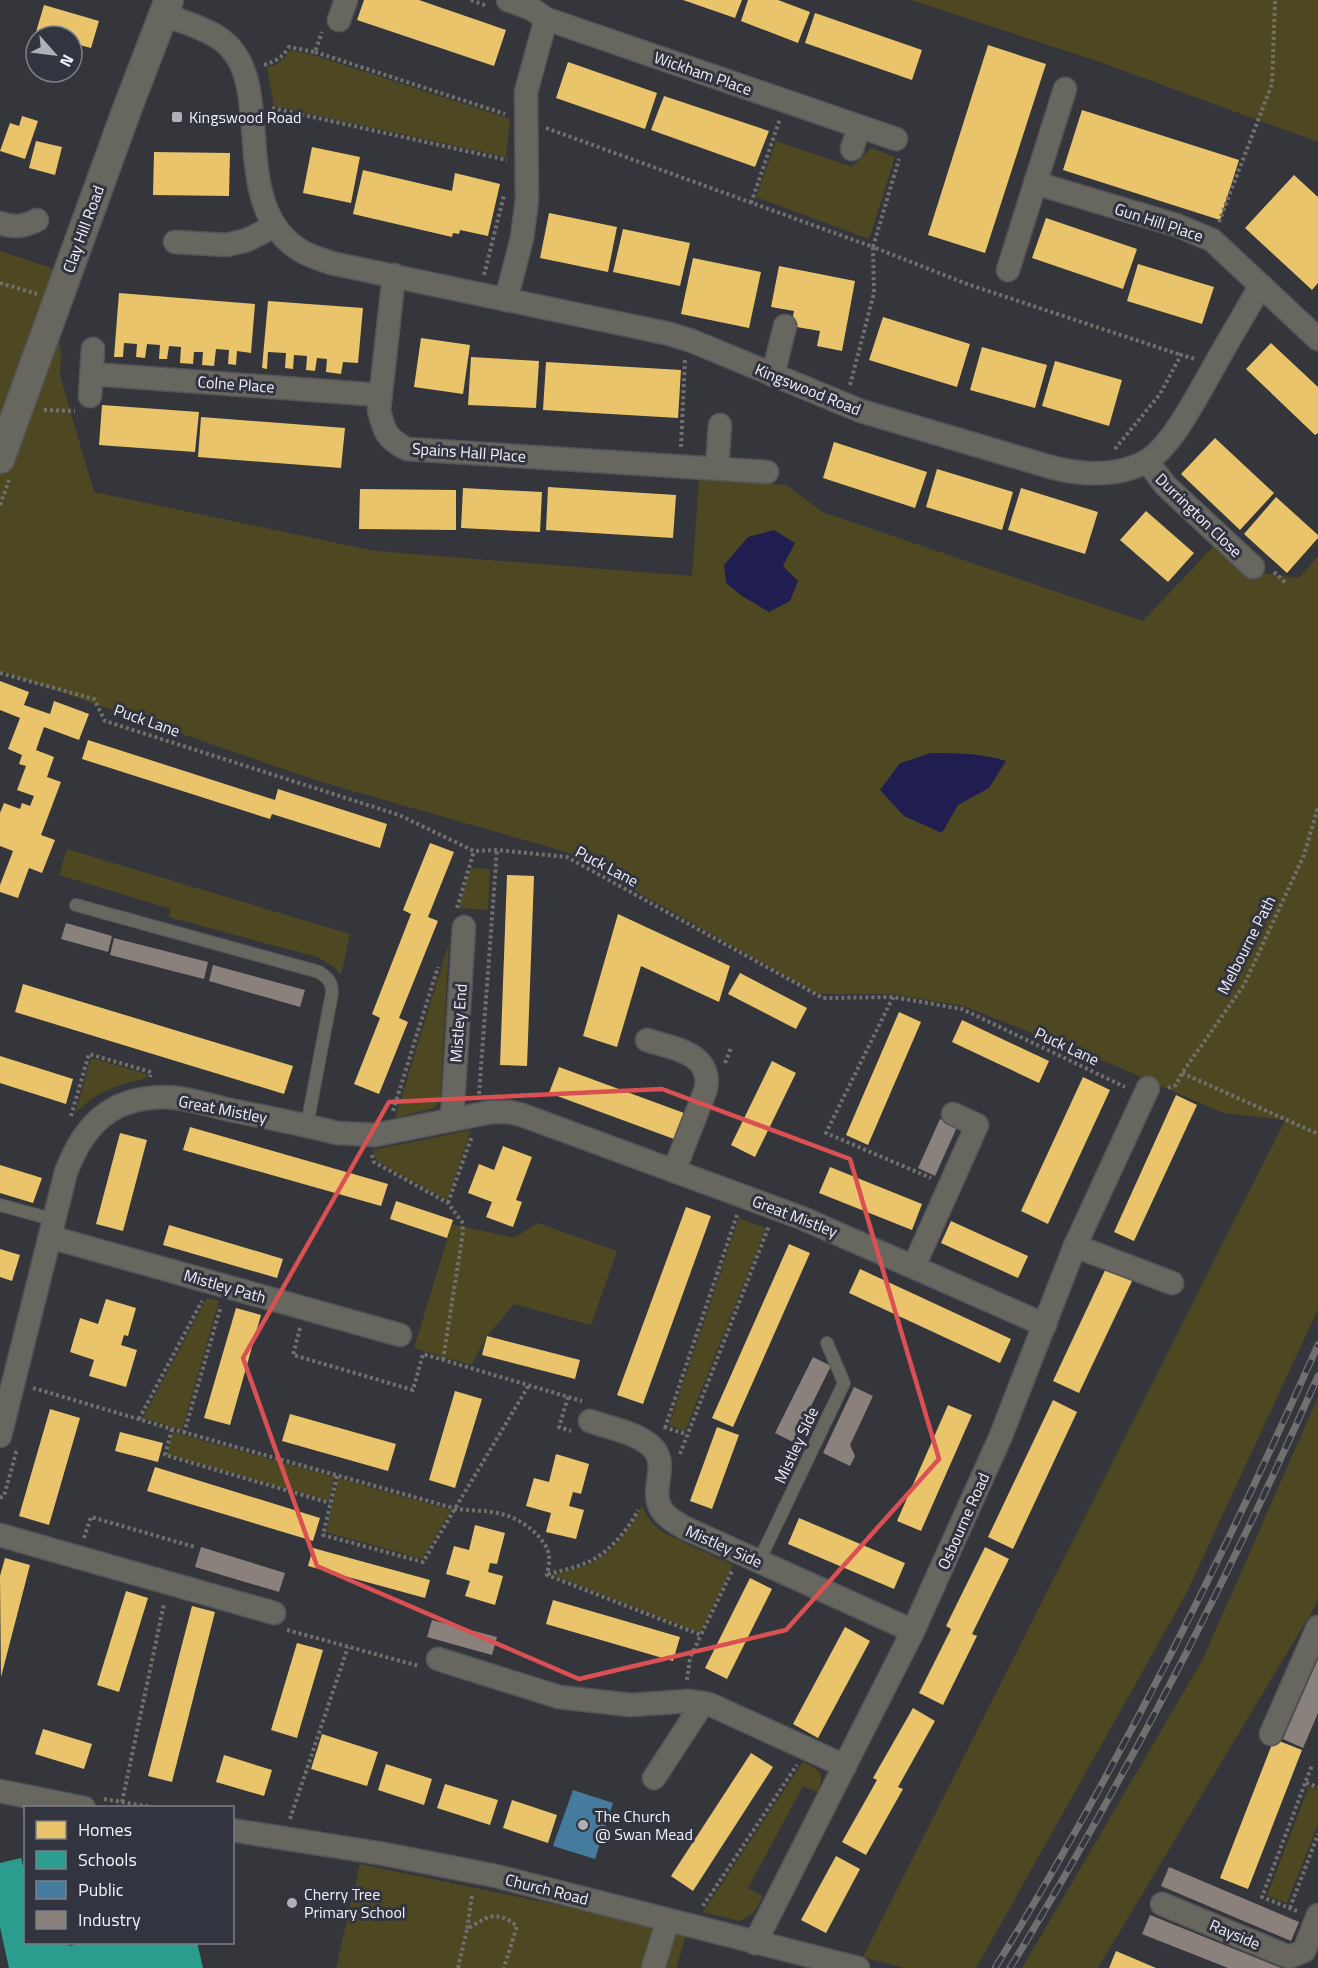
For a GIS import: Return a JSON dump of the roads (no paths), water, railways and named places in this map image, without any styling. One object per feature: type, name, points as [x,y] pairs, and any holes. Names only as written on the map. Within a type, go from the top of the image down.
[{"type":"street","name":"Wickham Place","points":[[499,3],[532,9],[546,19],[859,127],[898,146]]},
{"type":"street","name":"Kingswood Road","points":[[166,7],[223,41],[246,72],[259,186],[265,207],[275,226],[305,253],[331,263],[670,334],[861,411],[1073,473],[1101,474],[1127,469],[1147,461],[1180,425],[1261,285]]},
{"type":"street","name":"Clay Hill Road","points":[[6,466],[126,112],[166,7]]},
{"type":"street","points":[[506,300],[522,238],[527,200],[526,92],[546,19]]},
{"type":"street","points":[[1008,270],[1065,89]]},
{"type":"street","points":[[852,149],[859,127]]},
{"type":"street","name":"Gun Hill Place","points":[[1035,183],[1176,225],[1212,240],[1318,339]]},
{"type":"street","points":[[0,224],[12,227],[25,226],[37,220]]},
{"type":"street","points":[[175,242],[227,245],[247,240],[275,226]]},
{"type":"street","name":"Spains Hall Place","points":[[394,275],[379,410],[383,429],[393,442],[407,450],[766,472]]},
{"type":"street","points":[[773,375],[785,326]]},
{"type":"street","name":"Colne Place","points":[[93,349],[91,385],[380,395]]},
{"type":"street","points":[[717,468],[720,425]]},
{"type":"street","name":"Durrington Close","points":[[1147,461],[1165,485],[1261,567]]},
{"type":"street","name":"Mistley End","points":[[452,1120],[460,918]]},
{"type":"street","points":[[647,1040],[697,1058],[705,1068],[708,1078],[706,1089],[674,1171]]},
{"type":"street","name":"Osbourne Road","points":[[755,1943],[914,1631],[1000,1438],[1075,1246],[1148,1088]]},
{"type":"street","name":"Great Mistley","points":[[9,1439],[66,1172],[75,1148],[90,1126],[108,1113],[134,1100],[165,1097],[337,1133],[375,1135],[491,1112],[522,1115],[802,1218],[1045,1325]]},
{"type":"street","points":[[914,1266],[977,1125],[953,1114]]},
{"type":"street","name":"Mistley Path","points":[[52,1229],[400,1335]]},
{"type":"street","points":[[1075,1246],[1172,1283]]},
{"type":"street","name":"Mistley Side","points":[[587,1420],[636,1437],[649,1444],[661,1462],[658,1499],[661,1509],[682,1527],[914,1631]]},
{"type":"street","points":[[0,1535],[274,1613]]},
{"type":"street","points":[[1271,1734],[1318,1627]]},
{"type":"street","points":[[438,1659],[559,1697],[631,1705],[688,1701],[709,1704],[845,1766]]},
{"type":"street","points":[[654,1778],[703,1703]]},
{"type":"street","points":[[0,1791],[74,1806]]},
{"type":"street","name":"Church Road","points":[[234,1830],[441,1864],[858,1968]]},
{"type":"street","name":"Rayside","points":[[1162,1904],[1289,1958],[1304,1952],[1307,1913]]},
{"type":"street","points":[[653,1968],[668,1920]]},
{"type":"lane","points":[[76,905],[319,972],[328,978],[332,985],[332,993],[307,1125]]},
{"type":"lane","points":[[0,1205],[52,1229]]},
{"type":"lane","name":"Mistley SIde","points":[[759,1561],[844,1383],[827,1343]]},
{"type":"railway","points":[[995,1968],[1084,1816],[1167,1662],[1245,1504],[1318,1345]]},
{"type":"railway","points":[[1010,1968],[1094,1824],[1174,1677],[1248,1528],[1318,1376]]},
{"type":"place","name":"Kingswood Road","points":[[177,117]]},
{"type":"place","name":"The Church @ Swan Mead","points":[[583,1825]]},
{"type":"place","name":"Cherry Tree Primary School","points":[[292,1903]]}]
